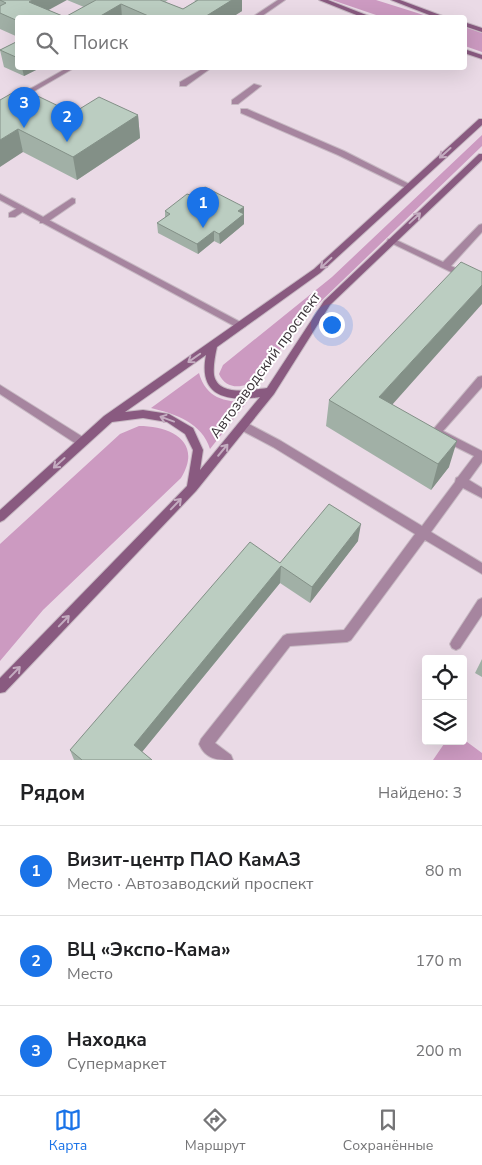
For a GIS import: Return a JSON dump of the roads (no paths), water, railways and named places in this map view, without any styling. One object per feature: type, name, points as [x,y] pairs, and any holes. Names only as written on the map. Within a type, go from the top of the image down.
[{"type":"street","points":[[259,15],[282,0]]},
{"type":"street","points":[[322,0],[363,15]]},
{"type":"street","points":[[394,0],[436,15]]},
{"type":"street","points":[[467,25],[482,30]]},
{"type":"street","points":[[467,52],[482,57]]},
{"type":"street","points":[[0,109],[68,70]]},
{"type":"street","points":[[183,84],[204,70]]},
{"type":"street","points":[[235,102],[257,86]]},
{"type":"street","points":[[244,111],[341,153],[408,186]]},
{"type":"street","name":"Автозаводский проспект","points":[[0,517],[108,419],[317,271],[408,186],[482,121]]},
{"type":"street","name":"Автозаводский проспект","points":[[0,688],[192,488],[270,391],[327,303],[482,156]]},
{"type":"street","points":[[0,197],[241,326]]},
{"type":"street","points":[[43,221],[72,201]]},
{"type":"street","points":[[12,215],[22,209]]},
{"type":"street","points":[[445,266],[482,227]]},
{"type":"street","points":[[392,240],[482,284]]},
{"type":"street","points":[[212,346],[209,370],[211,381],[217,387],[236,395],[270,391]]},
{"type":"street","points":[[226,760],[206,744],[286,640],[347,636],[460,481],[481,456],[436,432],[482,380]]},
{"type":"street","points":[[0,390],[82,442]]},
{"type":"street","points":[[108,419],[143,414],[169,418],[188,431],[198,450],[192,488]]},
{"type":"street","points":[[243,426],[277,444],[482,569]]},
{"type":"street","points":[[460,481],[482,494]]},
{"type":"street","points":[[456,644],[482,604]]},
{"type":"place","name":"Находка","points":[[24,128]]},
{"type":"place","name":"ВЦ «Экспо-Кама»","points":[[67,142]]},
{"type":"place","name":"Визит-центр ПАО КамАЗ","points":[[203,228]]}]
